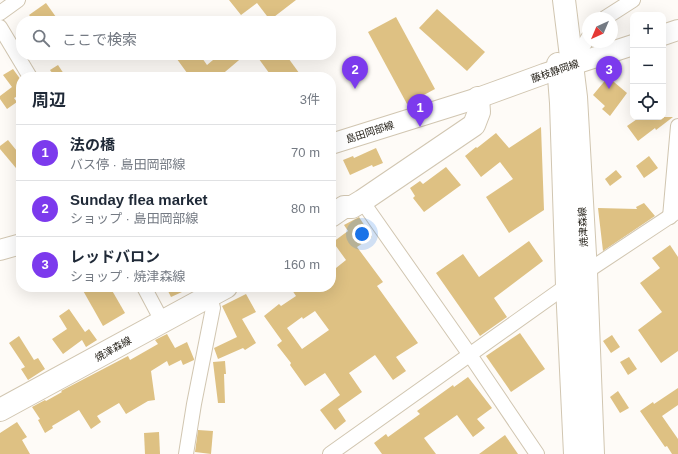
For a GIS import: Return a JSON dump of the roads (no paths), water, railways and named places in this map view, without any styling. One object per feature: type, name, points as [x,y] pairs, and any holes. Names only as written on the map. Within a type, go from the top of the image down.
[{"type":"main road","name":"焼津森線","points":[[552,0],[565,67],[576,98],[586,272],[592,454]]},
{"type":"main road","name":"焼津森線","points":[[564,0],[567,286],[576,454]]},
{"type":"main road","points":[[666,34],[678,30]]},
{"type":"main road","name":"藤枝静岡線","points":[[478,98],[630,46]]},
{"type":"main road","points":[[336,213],[344,207],[352,207],[362,201],[474,125],[479,112],[478,98]]},
{"type":"main road","name":"島田岡部線","points":[[336,142],[478,98]]},
{"type":"main road","points":[[0,250],[16,245]]},
{"type":"main road","name":"焼津森線","points":[[0,410],[212,292]]},
{"type":"street","points":[[0,13],[18,0]]},
{"type":"street","points":[[614,12],[633,0]]},
{"type":"street","points":[[0,27],[16,54]]},
{"type":"street","points":[[565,67],[582,46]]},
{"type":"street","points":[[20,60],[27,72]]},
{"type":"street","points":[[330,454],[586,272],[674,214],[678,126]]},
{"type":"street","points":[[362,201],[470,355],[537,454]]},
{"type":"street","points":[[147,292],[162,321]]},
{"type":"street","points":[[186,454],[215,292]]},
{"type":"place","name":"Sunday flea market","points":[[355,89]]},
{"type":"place","name":"レッドバロン","points":[[609,89]]},
{"type":"place","name":"法の橋","points":[[420,127]]}]
